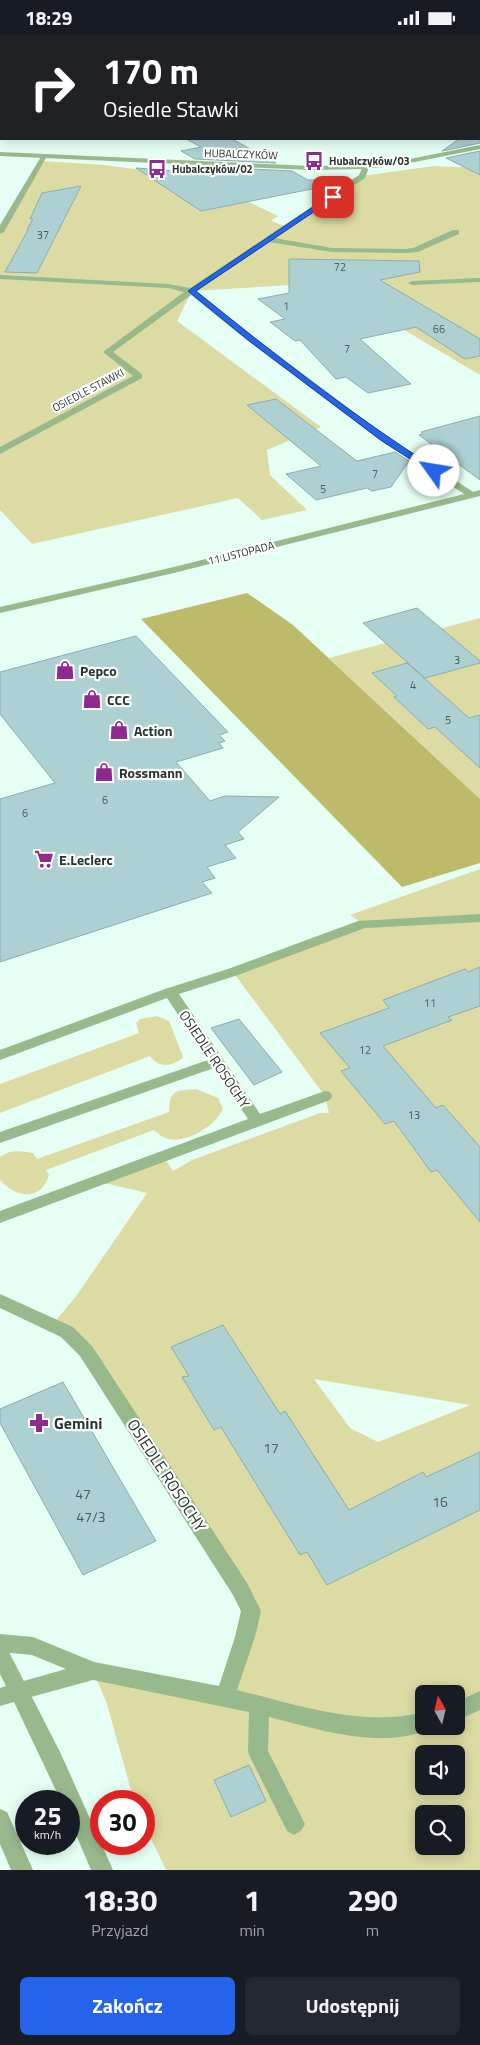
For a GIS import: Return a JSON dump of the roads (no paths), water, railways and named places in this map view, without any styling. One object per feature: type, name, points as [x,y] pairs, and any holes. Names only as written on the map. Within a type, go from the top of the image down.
[{"type":"street","name":"HUBALCZYKÓW","points":[[0,154],[246,166],[365,167],[405,162],[480,147]]},
{"type":"street","points":[[0,231],[44,156]]},
{"type":"street","name":"OSIEDLE STAWKI","points":[[0,451],[138,375],[107,352],[191,291],[270,240],[362,176],[365,167]]},
{"type":"street","points":[[270,240],[332,250],[406,251],[414,250],[456,232]]},
{"type":"street","points":[[0,277],[168,286],[191,291],[251,339],[384,439],[476,494]]},
{"type":"street","points":[[412,283],[480,280]]},
{"type":"street","name":"11 LISTOPADA","points":[[0,610],[174,570],[476,494]]},
{"type":"street","name":"OSIEDLE ROSOCHY","points":[[0,1055],[170,992],[363,924],[480,918]]},
{"type":"street","name":"OSIEDLE ROSOCHY","points":[[0,1216],[257,1121],[170,992]]},
{"type":"street","points":[[0,1138],[217,1062]]},
{"type":"street","points":[[257,1121],[325,1096]]},
{"type":"street","name":"OSIEDLE ROSOCHY","points":[[0,1301],[67,1332],[86,1351],[240,1589],[251,1611],[245,1637],[224,1697]]},
{"type":"street","points":[[0,1643],[33,1646],[93,1671],[224,1697],[351,1727],[404,1727],[415,1724]]},
{"type":"street","points":[[0,1654],[10,1694],[85,1829],[102,1870]]},
{"type":"street","points":[[10,1694],[93,1671]]},
{"type":"street","points":[[465,1708],[480,1700]]},
{"type":"street","points":[[260,1706],[258,1752],[294,1824]]},
{"type":"street","points":[[0,1819],[22,1870]]},
{"type":"place","name":"Hubalczyków/03","points":[[314,161]]},
{"type":"place","name":"Hubalczyków/02","points":[[157,169]]},
{"type":"place","name":"Pepco","points":[[65,670]]},
{"type":"place","name":"CCC","points":[[92,699]]},
{"type":"place","name":"Action","points":[[119,730]]},
{"type":"place","name":"Rossmann","points":[[104,772]]},
{"type":"place","name":"E.Leclerc","points":[[44,859]]},
{"type":"place","name":"Gemini","points":[[39,1423]]}]
